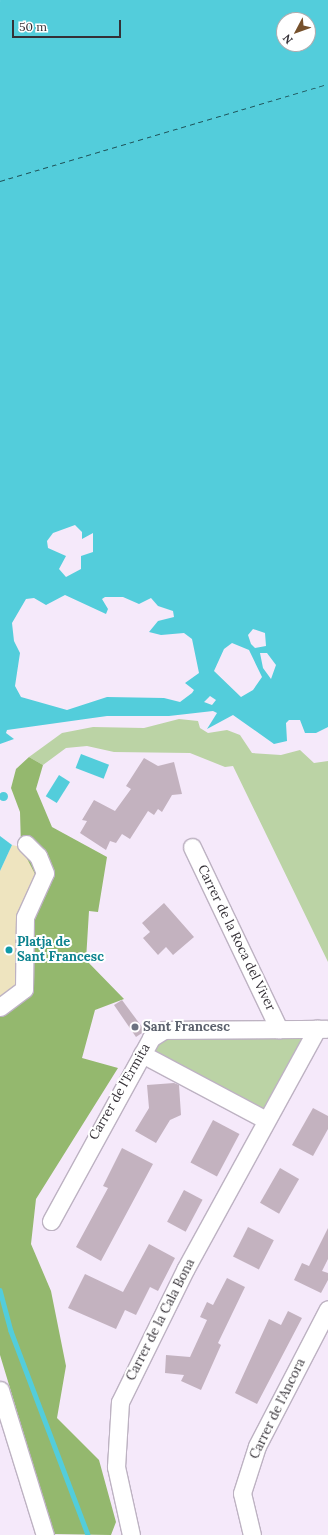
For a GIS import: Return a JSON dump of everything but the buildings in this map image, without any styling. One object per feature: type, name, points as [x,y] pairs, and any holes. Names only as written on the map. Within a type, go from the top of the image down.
[{"type":"street","points":[[0,1007],[24,989],[25,917],[45,872],[38,856],[26,844]]},
{"type":"street","name":"Carrer de la Roca del Viver","points":[[192,847],[280,1029]]},
{"type":"street","name":"Carrer de l'Ermita","points":[[51,1221],[151,1038],[164,1030],[323,1029]]},
{"type":"street","name":"Carrer de la Cala Bona","points":[[131,1535],[116,1467],[120,1402],[266,1120],[323,1029]]},
{"type":"street","points":[[142,1054],[266,1120]]},
{"type":"street","name":"Carrer de l'Ancora","points":[[252,1535],[242,1493],[257,1446],[328,1310]]},
{"type":"street","points":[[0,1390],[45,1535]]},
{"type":"green space","points":[[179,719],[198,721],[200,728],[208,733],[227,730],[240,735],[252,753],[281,755],[300,750],[314,763],[328,761],[328,962],[233,766],[225,767],[190,753],[114,752],[87,746],[66,748],[43,765],[29,757],[62,733],[93,727],[144,728]]},
{"type":"green space","points":[[29,757],[43,765],[36,789],[52,827],[107,857],[98,912],[89,911],[86,960],[124,999],[95,1010],[82,1058],[118,1068],[36,1199],[31,1244],[51,1291],[66,1366],[57,1418],[99,1460],[116,1522],[111,1535],[54,1534],[0,1355],[0,1001],[21,847],[20,812],[11,788],[16,769]]},
{"type":"green space","points":[[317,1029],[266,1120],[145,1046],[151,1038]]},
{"type":"sand","name":"Platja de Sant Francesc","points":[[12,845],[21,847],[36,876],[20,983],[0,1001],[0,871]]},
{"type":"water","points":[[0,0],[328,0],[328,727],[316,733],[305,733],[300,720],[289,720],[286,723],[287,741],[274,744],[233,715],[207,729],[217,713],[213,711],[169,716],[107,716],[7,730],[6,733],[14,739],[0,744]],"holes":[[[75,525],[82,532],[82,539],[93,533],[93,552],[81,556],[81,569],[66,577],[59,569],[66,556],[48,548],[47,541],[53,533]],[[65,595],[106,614],[108,609],[102,599],[105,597],[123,597],[139,604],[151,598],[158,606],[173,611],[174,617],[158,621],[149,632],[161,635],[184,633],[192,639],[199,673],[185,683],[194,690],[180,702],[164,698],[107,697],[67,710],[21,697],[15,686],[20,653],[14,641],[12,623],[26,599],[34,598],[46,605]],[[253,629],[265,633],[266,646],[255,648],[251,644],[248,635]],[[232,643],[249,650],[262,677],[253,690],[241,697],[214,671],[224,649]],[[260,653],[267,653],[276,665],[271,679],[263,668]],[[210,696],[216,700],[212,705],[204,702]]]},
{"type":"water","points":[[81,754],[109,765],[104,779],[76,768]]},
{"type":"water","points":[[59,775],[70,782],[57,803],[46,796]]},
{"type":"water","points":[[3,791],[8,796],[3,801],[-2,796]]},
{"type":"water","points":[[0,836],[12,845],[0,871]]},
{"type":"waterway","points":[[0,1290],[11,1331],[88,1535]]},
{"type":"ferry route","points":[[0,181],[328,84]]},
{"type":"place","name":"Platja de Sant Francesc","points":[[9,950]]},
{"type":"place","name":"Sant Francesc","points":[[135,1027]]}]
